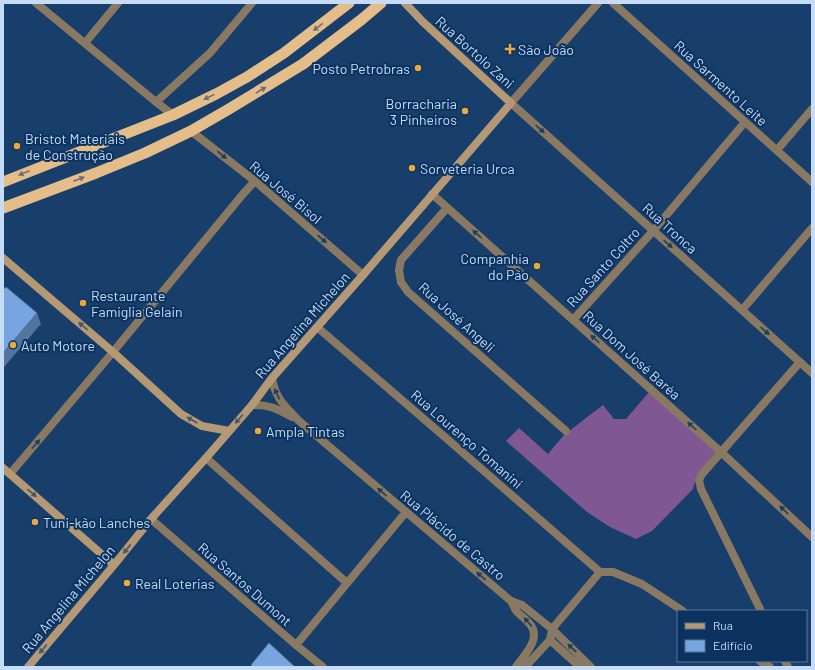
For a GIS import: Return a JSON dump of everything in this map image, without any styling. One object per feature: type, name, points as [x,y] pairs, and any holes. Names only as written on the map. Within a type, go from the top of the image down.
[{"type":"highway","points":[[3,182],[173,115],[216,94],[247,77],[284,53],[349,3]]},
{"type":"highway","points":[[3,208],[138,156],[191,131],[303,64],[362,20],[381,3]]},
{"type":"main road","name":"Rua Bortolo Zani","points":[[405,3],[423,22],[511,103]]},
{"type":"main road","name":"Rua Angelina Michelon","points":[[31,666],[151,519],[252,405],[272,378],[511,103]]},
{"type":"main road","points":[[3,258],[114,352],[181,414],[202,426],[229,431]]},
{"type":"main road","points":[[3,468],[114,565]]},
{"type":"street","points":[[36,3],[173,115]]},
{"type":"street","points":[[85,42],[118,3]]},
{"type":"street","points":[[156,102],[210,53],[252,3]]},
{"type":"street","name":"Rua Angelina Michelon","points":[[511,103],[598,3]]},
{"type":"street","name":"Rua Sarmento Leite","points":[[613,3],[812,182]]},
{"type":"street","name":"Rua Tronca","points":[[511,103],[812,373]]},
{"type":"street","points":[[777,150],[812,109]]},
{"type":"street","name":"Rua Santo Coltro","points":[[573,320],[653,231],[745,122]]},
{"type":"street","name":"Rua José Bisol","points":[[191,131],[254,182],[363,275]]},
{"type":"street","points":[[10,474],[114,352],[254,182]]},
{"type":"street","name":"Rua Dom José Baréa","points":[[432,194],[721,452],[812,537]]},
{"type":"street","name":"Rua José Angeli","points":[[447,208],[401,260],[399,270],[401,282],[408,292],[566,432]]},
{"type":"street","points":[[742,310],[812,228]]},
{"type":"street","name":"Rua Lourenço Tomanini","points":[[317,327],[600,572]]},
{"type":"street","points":[[761,610],[701,490],[699,480],[702,474],[800,362]]},
{"type":"street","name":"Rua Plácido de Castro","points":[[272,378],[280,400],[298,420],[510,601],[522,605],[552,629],[591,667]]},
{"type":"street","name":"Rua Plácido de Castro","points":[[252,405],[263,404],[276,408],[298,420]]},
{"type":"street","points":[[206,458],[347,583]]},
{"type":"street","points":[[296,645],[406,512]]},
{"type":"street","name":"Rua Santos Dumont","points":[[151,519],[322,667]]},
{"type":"street","points":[[525,667],[550,640],[552,629],[600,572],[613,572],[642,584],[681,610]]},
{"type":"street","points":[[510,601],[516,611],[530,623],[534,630],[532,644],[516,667]]},
{"type":"street","points":[[550,640],[580,667]]},
{"type":"shaded area","points":[[650,391],[718,452],[696,478],[693,489],[652,531],[636,539],[610,527],[587,512],[506,441],[519,428],[548,454],[564,435],[603,405],[614,419],[626,419]]},
{"type":"building","name":"Auto Motore","points":[[6,287],[37,313],[3,353],[3,290]]},
{"type":"building","points":[[269,643],[295,667],[253,667],[251,665]]},
{"type":"place","name":"São João","points":[[510,49]]},
{"type":"place","name":"Posto Petrobras","points":[[418,68]]},
{"type":"place","name":"Borracharia 3 Pinheiros","points":[[465,111]]},
{"type":"place","name":"Bristot Materiais de Construção","points":[[17,146]]},
{"type":"place","name":"Sorveteria Urca","points":[[412,168]]},
{"type":"place","name":"Companhia do Pão","points":[[537,266]]},
{"type":"place","name":"Restaurante Famiglia Gelain","points":[[83,303]]},
{"type":"place","name":"Auto Motore","points":[[13,345]]},
{"type":"place","name":"Ampla Tintas","points":[[258,431]]},
{"type":"place","name":"Tuni-kão Lanches","points":[[35,522]]},
{"type":"place","name":"Real Loterias","points":[[127,583]]}]
